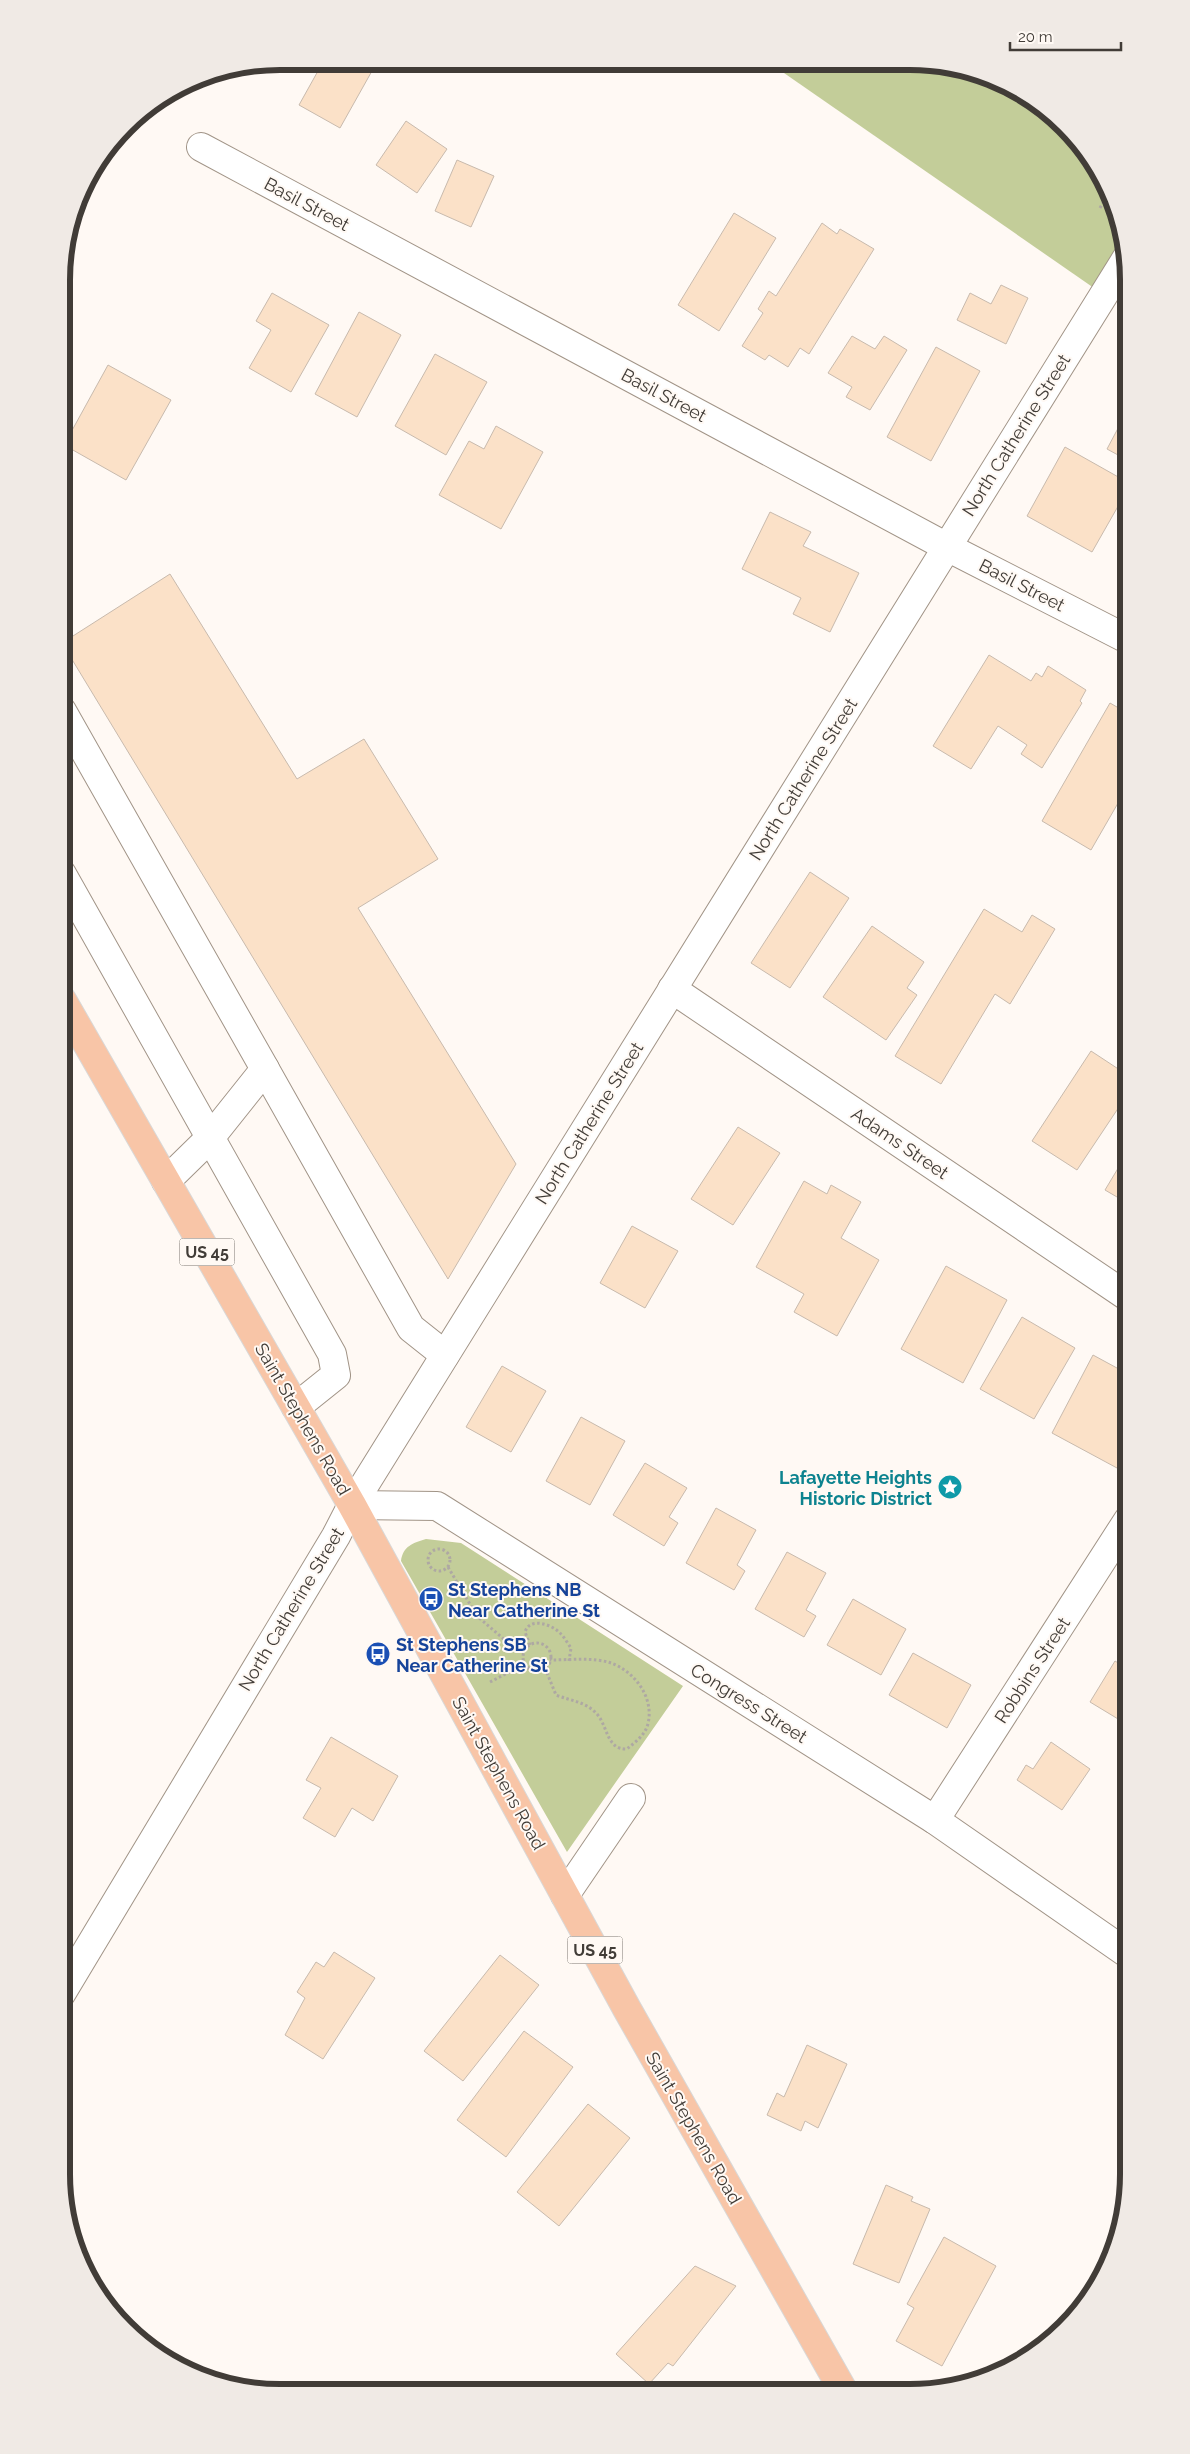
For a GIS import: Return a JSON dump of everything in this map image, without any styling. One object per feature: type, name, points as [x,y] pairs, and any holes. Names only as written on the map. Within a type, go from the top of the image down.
[{"type":"main road","name":"Saint Stephens Road","points":[[70,1014],[352,1505],[565,1895],[840,2384]]},
{"type":"street","name":"Basil Street","points":[[201,147],[947,547],[1120,635]]},
{"type":"street","name":"North Catherine Street","points":[[70,1979],[336,1536],[352,1505],[1120,269]]},
{"type":"street","points":[[70,725],[412,1328],[445,1355]]},
{"type":"street","points":[[70,888],[332,1354],[336,1375],[296,1407]]},
{"type":"street","name":"Adams Street","points":[[672,989],[1120,1292]]},
{"type":"street","points":[[166,1180],[210,1138],[265,1069]]},
{"type":"street","name":"Congress Street","points":[[352,1505],[437,1506],[935,1820],[1120,1948]]},
{"type":"street","name":"Robbins Street","points":[[935,1820],[1120,1532]]},
{"type":"street","points":[[565,1895],[631,1798]]},
{"type":"path","points":[[1100,208],[1104,201]]},
{"type":"path","points":[[448,1567],[439,1572],[433,1570],[428,1563],[428,1556],[434,1550],[445,1551],[450,1560],[448,1567],[477,1616],[506,1641],[524,1651]]},
{"type":"path","points":[[530,1645],[525,1632],[527,1625],[531,1623],[545,1624],[560,1633],[571,1648],[569,1661]]},
{"type":"path","points":[[540,1643],[547,1648],[550,1660],[545,1668],[532,1670],[525,1664],[524,1651],[530,1645],[540,1643]]},
{"type":"path","points":[[545,1668],[556,1696],[573,1699],[591,1708],[601,1718],[609,1740],[615,1747],[627,1750],[639,1739],[647,1726],[648,1701],[636,1679],[612,1664],[596,1660],[550,1660]]},
{"type":"path","points":[[490,1682],[525,1664]]},
{"type":"green space","points":[[780,70],[924,70],[978,81],[1027,105],[1048,122],[1077,152],[1092,175],[1109,212],[1116,239],[1120,269],[1104,295]]},
{"type":"green space","points":[[426,1539],[461,1543],[683,1686],[567,1852],[401,1561],[406,1549]]},
{"type":"building","points":[[319,70],[373,70],[340,128],[299,105]]},
{"type":"building","points":[[406,121],[447,149],[417,193],[376,165]]},
{"type":"building","points":[[457,160],[494,176],[471,227],[435,211]]},
{"type":"building","points":[[734,213],[776,238],[719,331],[678,305]]},
{"type":"building","points":[[822,223],[837,234],[840,229],[874,249],[809,354],[800,348],[788,367],[769,355],[765,360],[742,346],[763,313],[758,309],[769,291],[776,296]]},
{"type":"building","points":[[1001,285],[1028,298],[1006,344],[957,320],[970,293],[991,304]]},
{"type":"building","points":[[272,293],[329,325],[291,392],[249,368],[271,330],[256,321]]},
{"type":"building","points":[[359,312],[401,335],[357,417],[315,394]]},
{"type":"building","points":[[852,336],[875,349],[884,336],[907,350],[870,410],[846,397],[852,387],[828,373]]},
{"type":"building","points":[[936,347],[980,371],[931,461],[887,437]]},
{"type":"building","points":[[435,354],[487,382],[446,455],[395,426]]},
{"type":"building","points":[[108,365],[171,400],[126,480],[70,448],[70,434]]},
{"type":"building","points":[[1120,425],[1120,456],[1107,449]]},
{"type":"building","points":[[496,426],[543,452],[501,529],[439,495],[469,441],[484,449]]},
{"type":"building","points":[[1065,447],[1120,478],[1120,503],[1092,552],[1027,516]]},
{"type":"building","points":[[770,512],[811,532],[803,546],[859,573],[830,632],[793,614],[801,598],[742,569]]},
{"type":"building","points":[[170,574],[297,779],[364,739],[438,859],[358,908],[516,1164],[448,1279],[70,656],[70,638]]},
{"type":"building","points":[[989,655],[1031,681],[1036,673],[1042,677],[1048,666],[1086,690],[1080,701],[1082,703],[1042,768],[1021,754],[1027,745],[998,726],[971,769],[933,746]]},
{"type":"building","points":[[1110,703],[1120,709],[1120,800],[1091,850],[1042,821]]},
{"type":"building","points":[[810,872],[849,898],[790,988],[751,963]]},
{"type":"building","points":[[984,909],[1022,932],[1032,915],[1055,929],[1010,1004],[995,994],[941,1084],[895,1056]]},
{"type":"building","points":[[872,926],[924,962],[907,988],[917,995],[886,1040],[823,997]]},
{"type":"building","points":[[1091,1051],[1120,1070],[1120,1106],[1077,1170],[1032,1141]]},
{"type":"building","points":[[738,1127],[780,1153],[733,1225],[691,1199]]},
{"type":"building","points":[[1120,1165],[1120,1199],[1105,1190]]},
{"type":"building","points":[[804,1181],[827,1194],[831,1185],[861,1202],[841,1238],[879,1260],[837,1336],[794,1312],[804,1294],[756,1267]]},
{"type":"building","points":[[632,1226],[678,1251],[645,1308],[600,1283]]},
{"type":"building","points":[[946,1266],[1007,1300],[963,1383],[901,1349]]},
{"type":"building","points":[[1022,1317],[1075,1348],[1034,1419],[980,1389]]},
{"type":"building","points":[[1093,1355],[1120,1370],[1120,1462],[1117,1468],[1052,1433]]},
{"type":"building","points":[[502,1366],[546,1391],[511,1452],[466,1427]]},
{"type":"building","points":[[581,1417],[625,1441],[590,1505],[546,1481]]},
{"type":"building","points":[[645,1463],[687,1488],[669,1517],[678,1523],[664,1546],[613,1515]]},
{"type":"building","points":[[716,1508],[756,1530],[737,1565],[745,1571],[734,1590],[686,1563]]},
{"type":"building","points":[[787,1552],[826,1573],[806,1610],[816,1616],[804,1637],[755,1609]]},
{"type":"building","points":[[853,1599],[906,1629],[881,1675],[827,1645]]},
{"type":"building","points":[[913,1653],[971,1685],[947,1728],[889,1695]]},
{"type":"building","points":[[1115,1661],[1120,1664],[1120,1720],[1090,1702]]},
{"type":"building","points":[[331,1737],[398,1776],[373,1821],[352,1808],[335,1837],[303,1818],[321,1788],[306,1780]]},
{"type":"building","points":[[1051,1742],[1090,1769],[1062,1810],[1017,1780],[1026,1765],[1033,1769]]},
{"type":"building","points":[[334,1952],[375,1978],[323,2059],[285,2035],[305,1998],[297,1992],[316,1962],[324,1967]]},
{"type":"building","points":[[500,1955],[539,1985],[463,2081],[424,2051]]},
{"type":"building","points":[[524,2031],[573,2067],[506,2157],[457,2120]]},
{"type":"building","points":[[807,2045],[847,2064],[818,2128],[805,2121],[801,2131],[767,2115],[777,2093],[784,2097]]},
{"type":"building","points":[[588,2104],[630,2138],[559,2226],[517,2192]]},
{"type":"building","points":[[886,2185],[913,2197],[911,2201],[930,2209],[899,2283],[853,2264]]},
{"type":"building","points":[[944,2237],[996,2266],[942,2366],[896,2341],[914,2308],[907,2304]]},
{"type":"building","points":[[695,2266],[736,2286],[673,2366],[668,2363],[649,2384],[616,2354]]},
{"type":"place","name":"Lafayette Heights Historic District","points":[[950,1487]]},
{"type":"place","name":"St Stephens NB Near Catherine St","points":[[431,1599]]},
{"type":"place","name":"St Stephens SB Near Catherine St","points":[[378,1654]]}]
